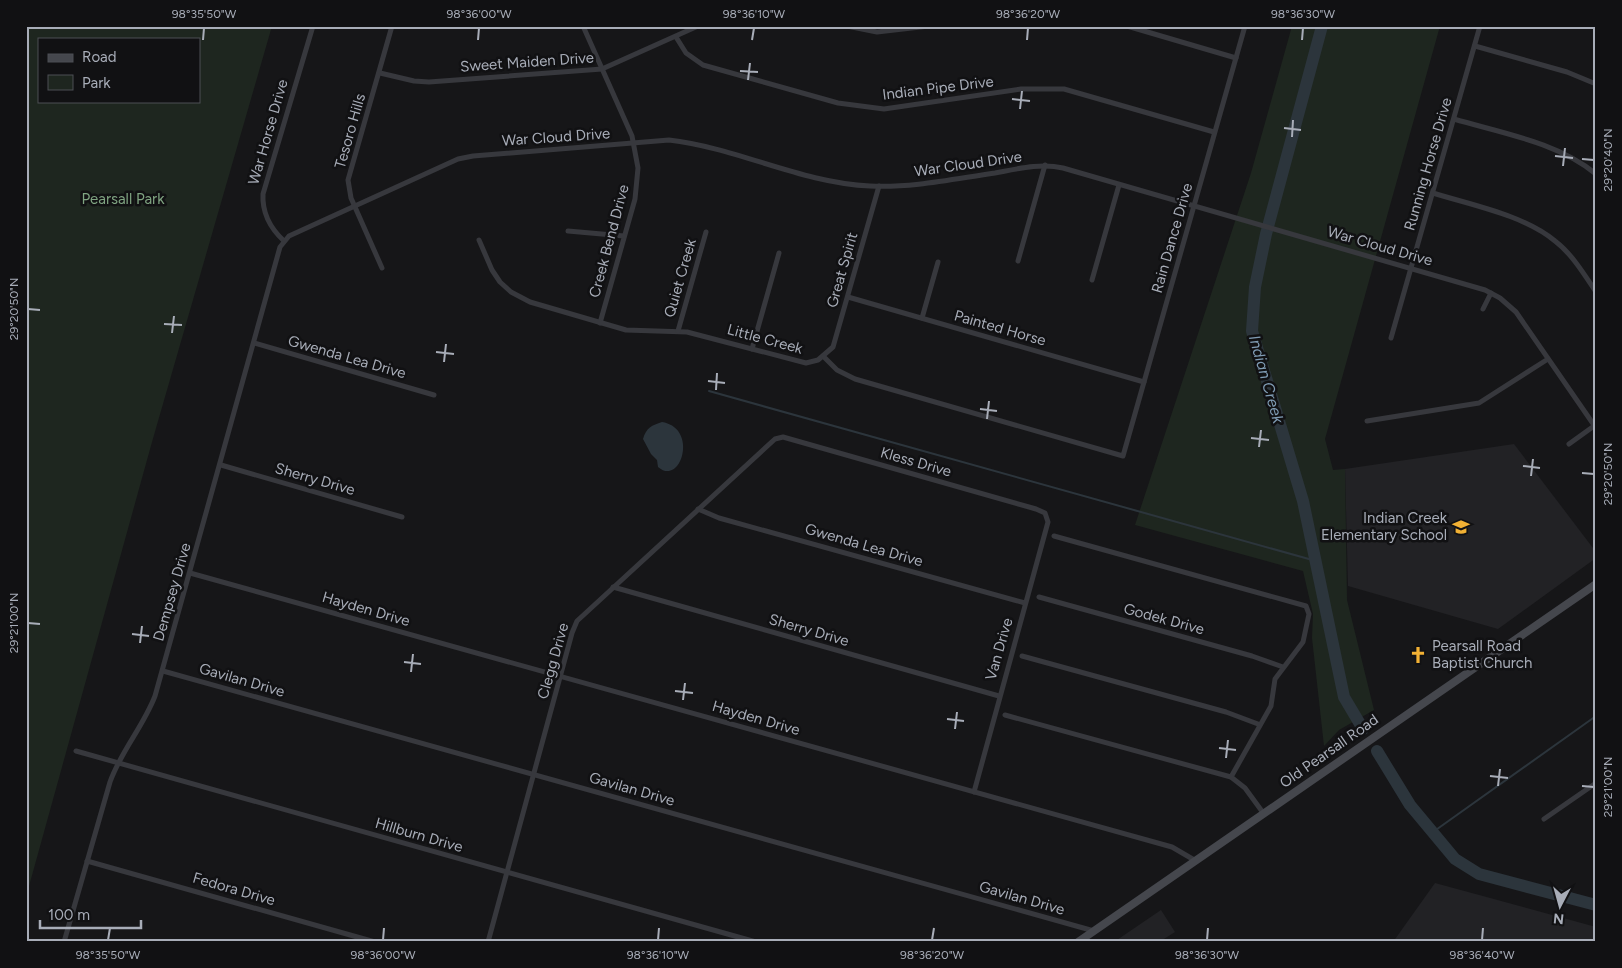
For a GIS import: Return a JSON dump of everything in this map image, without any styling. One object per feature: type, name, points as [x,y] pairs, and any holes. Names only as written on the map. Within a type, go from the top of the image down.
[{"type":"main road","name":"Old Pearsall Road","points":[[1078,942],[1596,584]]},
{"type":"street","name":"War Horse Drive","points":[[284,241],[275,233],[262,207],[263,194],[313,26]]},
{"type":"street","name":"Tesoro Hills","points":[[382,268],[348,189],[348,180],[392,26]]},
{"type":"street","name":"Creek Bend Drive","points":[[583,26],[634,144],[638,168],[636,190],[600,323]]},
{"type":"street","name":"Sweet Maiden Drive","points":[[380,72],[414,82],[429,82],[602,69],[698,26]]},
{"type":"street","points":[[848,26],[877,32],[929,26]]},
{"type":"street","points":[[1127,26],[1236,58]]},
{"type":"street","name":"Rain Dance Drive","points":[[824,357],[837,370],[856,379],[1123,456],[1245,26]]},
{"type":"street","name":"Running Horse Drive","points":[[1391,338],[1480,26]]},
{"type":"street","name":"Indian Pipe Drive","points":[[676,37],[686,53],[703,64],[850,106],[884,109],[1049,88],[1075,92],[1214,132]]},
{"type":"street","points":[[1475,46],[1568,72],[1596,84]]},
{"type":"street","points":[[1454,119],[1548,148],[1587,167],[1596,174]]},
{"type":"street","name":"War Cloud Drive","points":[[284,241],[458,159],[669,140],[684,142],[823,180],[879,186],[929,183],[1045,165],[1063,168],[1411,268],[1491,293],[1516,312],[1595,427]]},
{"type":"street","points":[[1018,261],[1045,165]]},
{"type":"street","points":[[1092,280],[1119,185]]},
{"type":"street","name":"Great Spirit","points":[[824,357],[835,341],[879,186]]},
{"type":"street","points":[[1433,193],[1519,220],[1545,233],[1567,252],[1596,292]]},
{"type":"street","points":[[568,231],[624,236]]},
{"type":"street","name":"Quiet Creek","points":[[678,331],[706,232]]},
{"type":"street","name":"Little Creek","points":[[479,240],[496,276],[517,296],[530,302],[626,330],[678,331],[752,349],[799,363],[812,362],[824,357]]},
{"type":"street","name":"Dempsey Drive","points":[[64,942],[110,782],[118,763],[147,716],[163,671],[284,241]]},
{"type":"street","points":[[752,349],[779,253]]},
{"type":"street","points":[[922,318],[938,262]]},
{"type":"street","points":[[1483,309],[1491,293]]},
{"type":"street","name":"Painted Horse","points":[[848,297],[1144,382]]},
{"type":"street","name":"Gwenda Lea Drive","points":[[254,343],[434,395]]},
{"type":"street","points":[[1367,421],[1479,403],[1548,359]]},
{"type":"street","points":[[1569,444],[1595,427]]},
{"type":"street","name":"Clegg Drive","points":[[488,942],[572,633],[577,622],[698,509],[778,438]]},
{"type":"street","name":"Kless Drive","points":[[778,438],[868,461],[1046,513]]},
{"type":"street","name":"Sherry Drive","points":[[221,465],[402,516]]},
{"type":"street","name":"Gwenda Lea Drive","points":[[698,509],[719,518],[1025,603]]},
{"type":"street","name":"Van Drive","points":[[974,792],[1048,522],[1046,513]]},
{"type":"street","points":[[1054,536],[1306,606],[1309,614],[1303,642],[1275,679],[1271,706],[1258,724],[1231,777]]},
{"type":"street","name":"Hayden Drive","points":[[190,573],[1172,847],[1196,861]]},
{"type":"street","name":"Sherry Drive","points":[[613,587],[999,696]]},
{"type":"street","name":"Godek Drive","points":[[1038,597],[1252,656],[1283,667]]},
{"type":"street","points":[[1022,656],[1226,712],[1258,724]]},
{"type":"street","name":"Gavilan Drive","points":[[163,671],[1094,931]]},
{"type":"street","points":[[1005,715],[1231,777],[1245,788],[1264,814]]},
{"type":"street","name":"Hillburn Drive","points":[[76,751],[756,942]]},
{"type":"street","points":[[1544,819],[1596,783]]},
{"type":"street","name":"Fedora Drive","points":[[87,861],[375,942]]},
{"type":"shaded area","points":[[662,422],[673,426],[680,434],[683,444],[679,463],[674,469],[666,471],[658,467],[657,460],[651,454],[643,439],[650,427]]},
{"type":"shaded area","name":"Indian Creek Elementary School","points":[[1514,444],[1596,552],[1596,558],[1498,629],[1348,586],[1345,469]]},
{"type":"shaded area","points":[[1435,883],[1596,927],[1596,942],[1393,942]]},
{"type":"shaded area","points":[[1161,910],[1175,932],[1159,942],[1114,942]]},
{"type":"green space","name":"Pearsall Park","points":[[26,26],[272,26],[152,442],[26,897]]},
{"type":"green space","points":[[1292,26],[1440,26],[1325,439],[1333,470],[1345,469],[1347,600],[1374,710],[1339,730],[1324,746],[1312,638],[1313,614],[1303,571],[1135,525],[1251,173]]},
{"type":"waterway","name":"Indian Creek","points":[[1322,26],[1266,234],[1255,287],[1252,331],[1303,501],[1344,697],[1363,729]]},
{"type":"waterway","points":[[709,391],[1316,561]]},
{"type":"waterway","points":[[1433,832],[1596,716]]},
{"type":"waterway","name":"Indian Creek","points":[[1377,751],[1410,805],[1455,859],[1479,874],[1596,905]]},
{"type":"place","name":"Indian Creek Elementary School","points":[[1461,527]]},
{"type":"place","name":"Pearsall Road Baptist Church","points":[[1418,655]]}]
